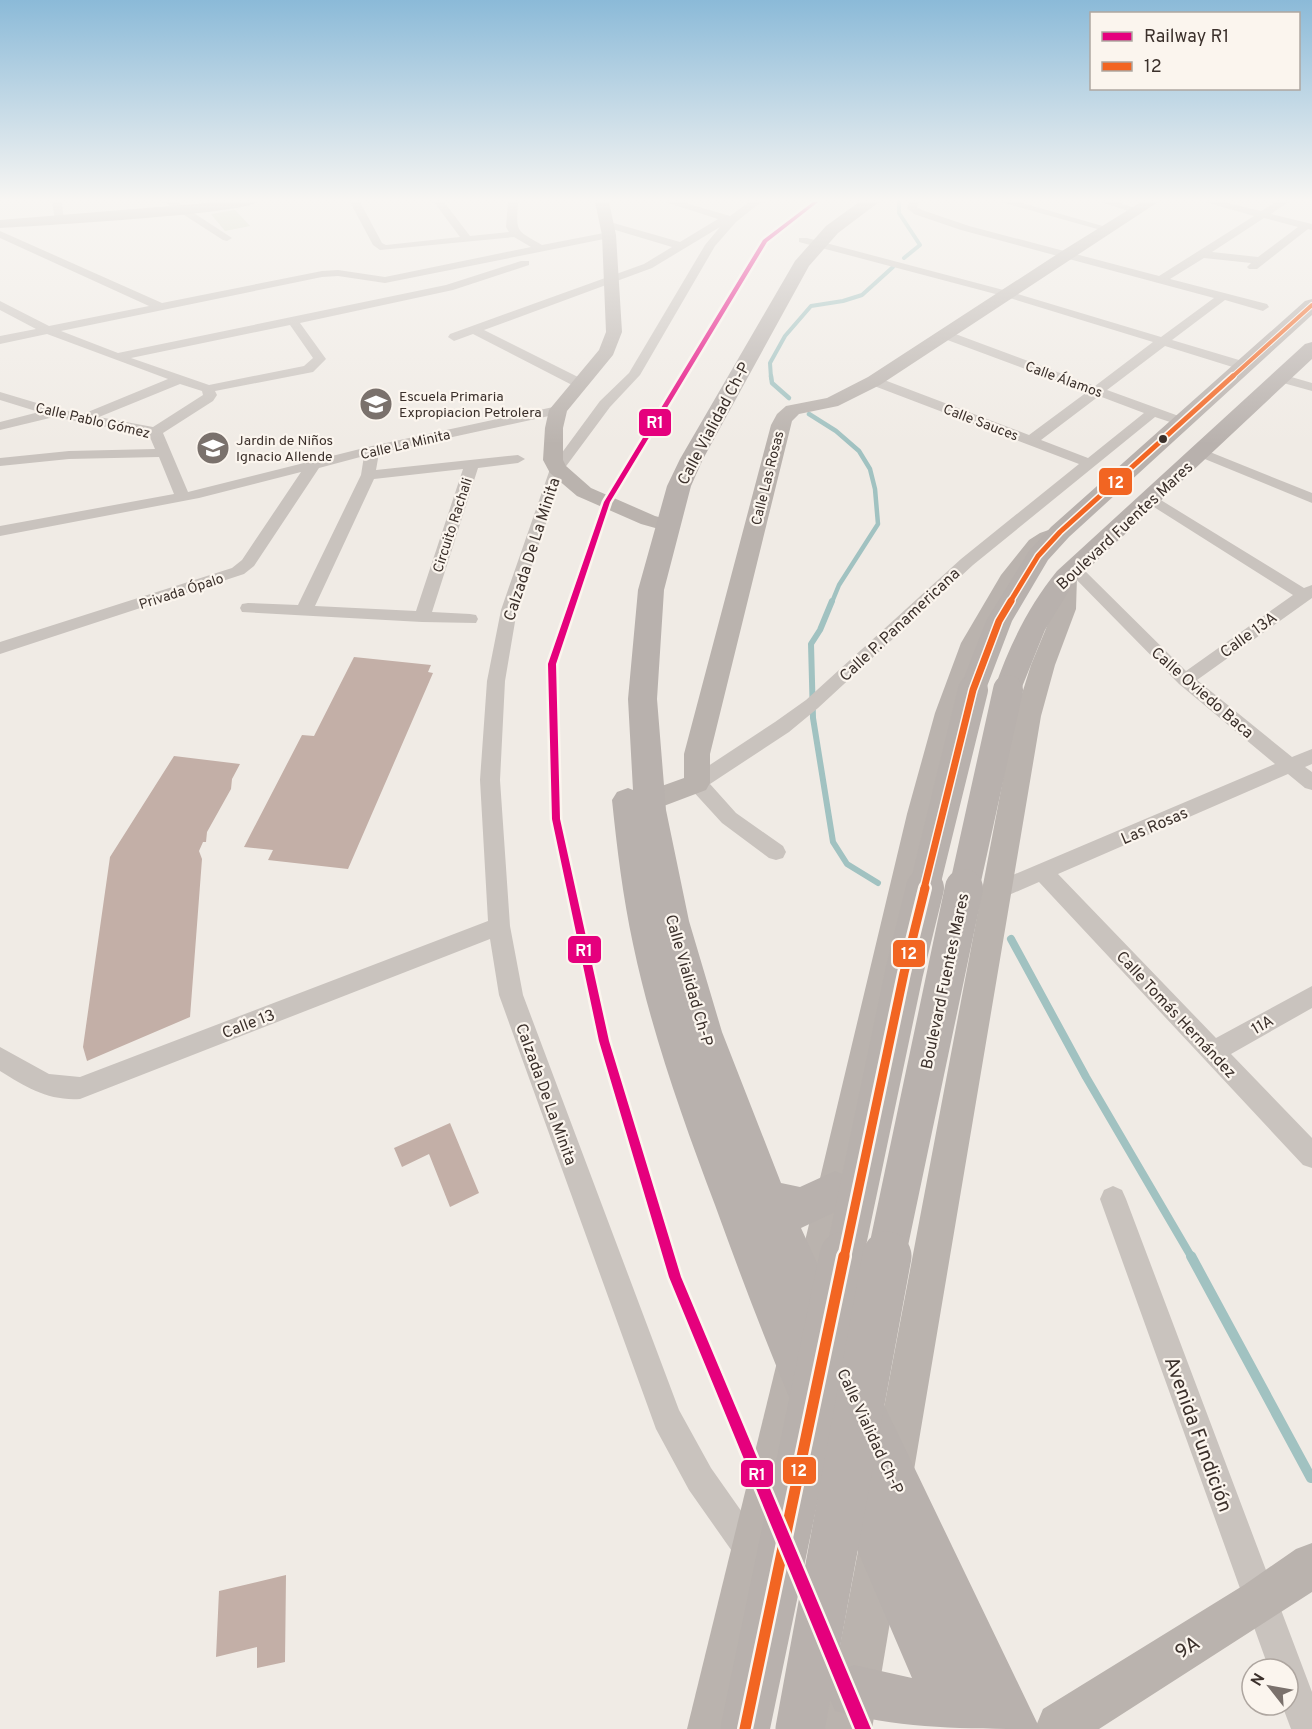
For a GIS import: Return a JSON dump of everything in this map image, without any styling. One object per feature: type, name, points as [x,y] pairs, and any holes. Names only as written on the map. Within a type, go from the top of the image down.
[{"type":"main road","name":"Calle Vialidad Ch-P","points":[[791,283],[657,522],[657,554],[646,617],[641,693],[639,806],[652,955],[684,1065],[797,1361],[962,1729]]},
{"type":"main road","name":"Boulevard Fuentes Mares","points":[[800,1729],[888,1247],[942,986],[991,690],[999,621],[1038,556],[1060,532],[1312,305]]},
{"type":"main road","name":"Boulevard Fuentes Mares","points":[[745,1729],[904,973],[991,690],[1021,650],[1039,614],[1070,573],[1312,348]]},
{"type":"main road","name":"Calle Vialidad Ch-P","points":[[639,806],[679,953],[710,1051],[742,1139],[768,1201],[814,1284],[892,1477],[1012,1729]]},
{"type":"main road","points":[[768,1201],[802,1208],[835,1191]]},
{"type":"main road","points":[[851,1710],[910,1702],[937,1718],[948,1729]]},
{"type":"street","points":[[106,283],[161,308]]},
{"type":"street","points":[[0,340],[284,283]]},
{"type":"street","points":[[386,283],[395,300]]},
{"type":"street","points":[[117,357],[395,300],[465,283]]},
{"type":"street","points":[[454,337],[606,283]]},
{"type":"street","points":[[558,410],[607,351],[612,340],[614,332],[611,283]]},
{"type":"street","points":[[557,469],[605,404],[633,375],[668,319],[686,283]]},
{"type":"street","points":[[964,283],[1244,366]]},
{"type":"street","name":"Calle Las Rosas","points":[[697,783],[697,754],[781,422],[794,410],[832,402],[873,381],[1023,283]]},
{"type":"street","points":[[1171,283],[1263,307]]},
{"type":"street","points":[[1030,441],[1222,297]]},
{"type":"street","points":[[0,305],[47,330],[208,389],[308,369],[318,363],[320,360],[293,321]]},
{"type":"street","points":[[474,330],[579,383]]},
{"type":"street","name":"Calle Álamos","points":[[946,335],[1182,422]]},
{"type":"street","points":[[86,418],[182,378]]},
{"type":"street","points":[[1281,378],[1312,387]]},
{"type":"street","name":"Calle Sauces","points":[[873,381],[1089,463]]},
{"type":"street","points":[[155,432],[208,398],[210,395],[208,389]]},
{"type":"street","name":"Calle Pablo Gómez","points":[[0,396],[55,412],[155,432],[183,497]]},
{"type":"street","name":"Calzada De La Minita","points":[[558,410],[552,455],[557,469],[584,492],[657,522]]},
{"type":"street","name":"Calle La Minita","points":[[0,531],[183,497],[372,450],[558,410]]},
{"type":"street","points":[[0,426],[55,412]]},
{"type":"street","name":"Calle P. Panamericana","points":[[639,806],[697,783],[782,727],[812,704],[967,562],[1153,412]]},
{"type":"street","points":[[304,611],[369,475],[372,450]]},
{"type":"street","points":[[1200,452],[1312,498]]},
{"type":"street","points":[[0,462],[69,455],[164,453]]},
{"type":"street","points":[[472,464],[518,459]]},
{"type":"street","name":"Circuito Rachali","points":[[369,475],[472,464],[422,617]]},
{"type":"street","name":"Privada Ópalo","points":[[0,648],[238,571],[248,563],[313,466]]},
{"type":"street","name":"Calzada De La Minita","points":[[557,469],[509,610],[496,681],[490,780],[499,926],[511,995],[662,1407],[700,1479],[751,1552],[809,1596],[866,1627]]},
{"type":"street","points":[[1287,487],[1304,481]]},
{"type":"street","points":[[1151,499],[1308,592]]},
{"type":"street","points":[[711,1729],[939,745],[971,646],[1015,570],[1034,546],[1060,532]]},
{"type":"street","points":[[851,1710],[917,1346],[959,1092],[1028,716],[1043,665],[1065,609],[1070,573]]},
{"type":"street","name":"Calle Oviedo Baca","points":[[1070,573],[1185,680],[1312,783]]},
{"type":"street","name":"Calle 13A","points":[[1185,680],[1308,592]]},
{"type":"street","points":[[248,608],[470,620]]},
{"type":"street","name":"Las Rosas","points":[[995,892],[1312,756]]},
{"type":"street","points":[[697,783],[729,818],[776,852]]},
{"type":"street","name":"Calle Tomás Hernández","points":[[1043,872],[1312,1156]]},
{"type":"street","name":"Calle 13","points":[[0,1058],[47,1087],[64,1090],[80,1088],[499,926]]},
{"type":"street","name":"11A","points":[[1212,1052],[1312,996]]},
{"type":"street","name":"Avenida Fundición","points":[[1113,1199],[1281,1657]]},
{"type":"street","points":[[814,1284],[824,1288],[833,1304],[854,1330],[870,1343],[900,1350],[917,1346]]},
{"type":"street","name":"9A","points":[[1060,1726],[1260,1601],[1312,1565]]},
{"type":"street","points":[[1300,1708],[1308,1729]]},
{"type":"building","points":[[354,657],[431,665],[428,672],[433,673],[348,869],[268,860],[273,850],[244,847],[302,735],[314,736]]},
{"type":"building","points":[[174,756],[240,764],[232,779],[231,789],[207,832],[206,842],[203,842],[199,851],[202,859],[190,1017],[87,1061],[83,1047],[110,857]]},
{"type":"building","points":[[450,1123],[479,1193],[450,1207],[429,1154],[402,1167],[394,1148]]},
{"type":"building","points":[[286,1575],[285,1662],[257,1668],[257,1647],[216,1657],[219,1591]]},
{"type":"waterway","points":[[771,378],[770,363],[785,336],[811,306],[843,301],[862,295],[876,283]]},
{"type":"waterway","points":[[771,376],[772,383],[789,398]]},
{"type":"waterway","points":[[809,414],[836,431],[859,451],[870,469],[875,489],[878,524],[839,585],[832,602]]},
{"type":"waterway","points":[[832,601],[820,630],[811,644],[813,718],[833,842],[847,864],[878,883]]},
{"type":"waterway","points":[[1011,939],[1086,1077],[1192,1258]]},
{"type":"waterway","points":[[1191,1256],[1311,1478]]},
{"type":"rail line","name":"R1","points":[[740,283],[607,502],[552,664],[556,819],[604,1041],[675,1277],[863,1729]]},
{"type":"transit line","name":"12","points":[[745,1729],[904,973],[973,690],[999,621],[1038,556],[1060,532],[1312,305]]},
{"type":"place","name":"Escuela Primaria Expropiacion Petrolera","points":[[376,404]]},
{"type":"place","name":"Jardin de Niños Ignacio Allende","points":[[213,448]]}]
